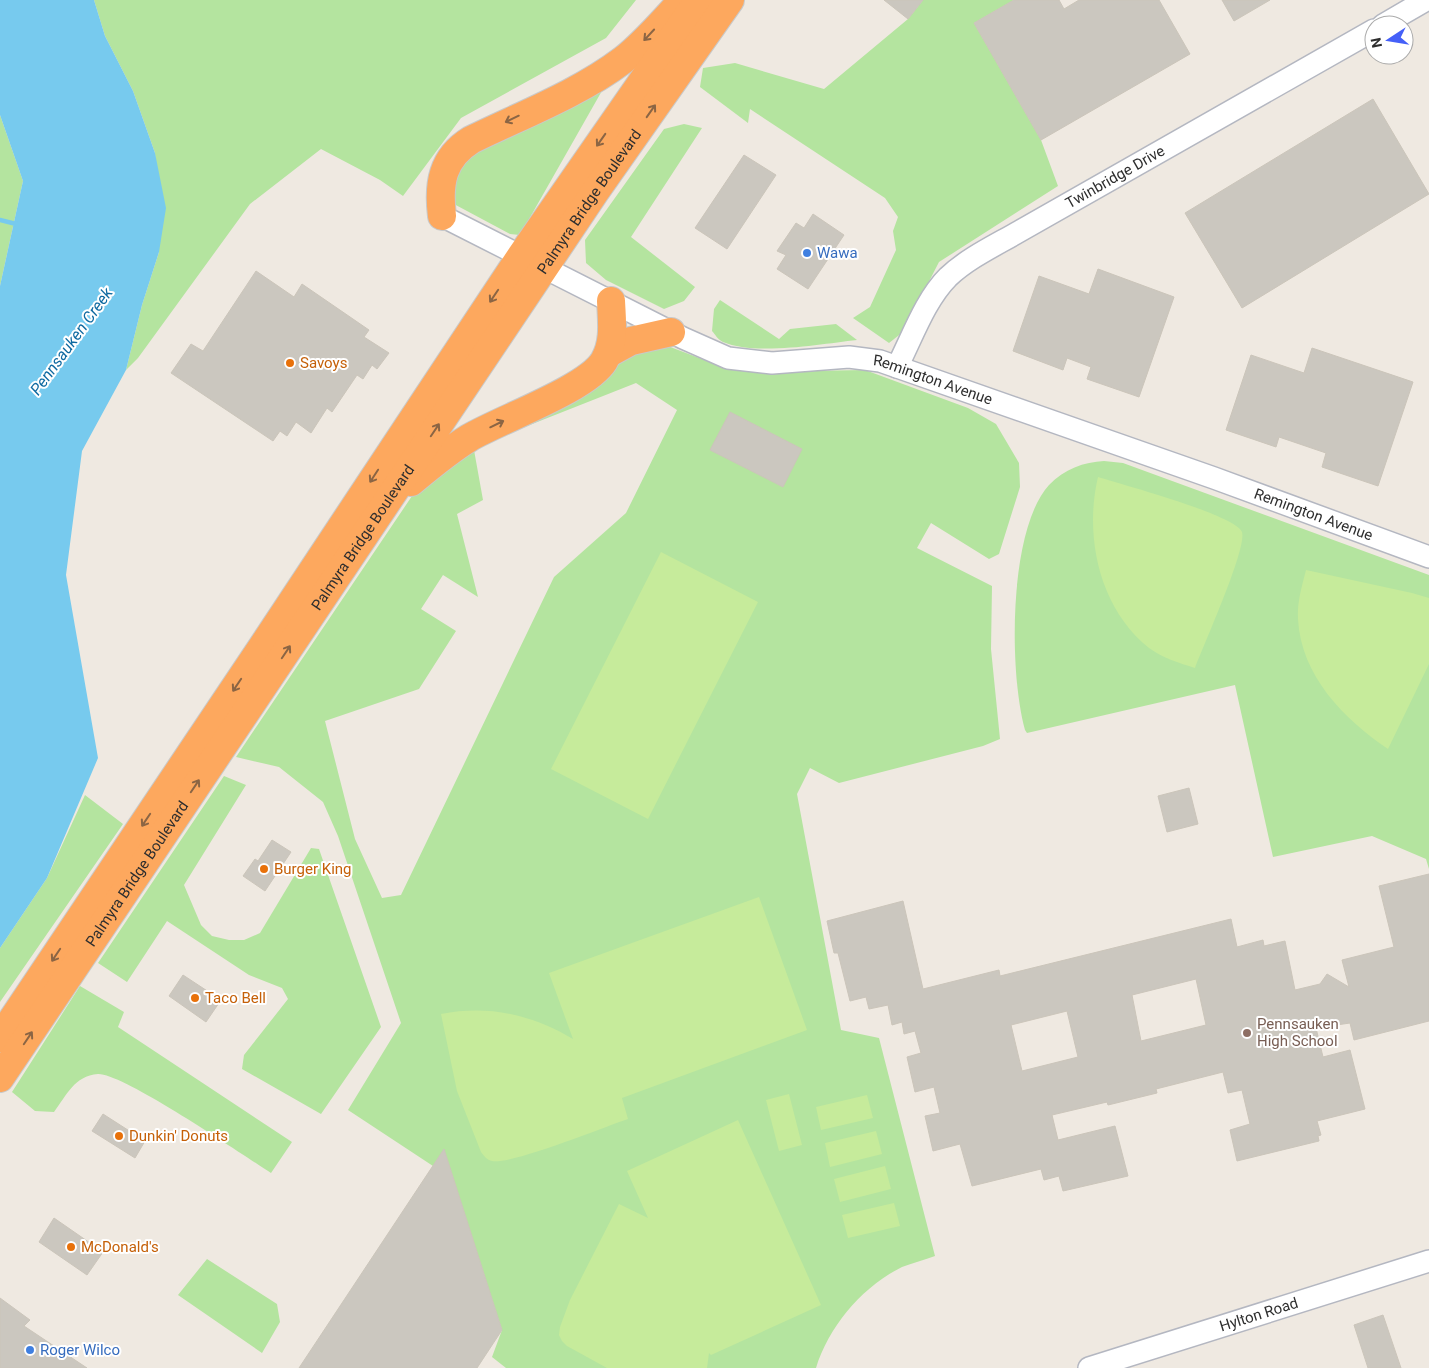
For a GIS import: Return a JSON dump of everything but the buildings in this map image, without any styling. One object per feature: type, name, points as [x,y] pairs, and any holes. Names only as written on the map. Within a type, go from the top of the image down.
[{"type":"highway","points":[[442,216],[441,181],[443,171],[455,151],[471,140],[582,85],[612,67],[634,50],[684,0]]},
{"type":"highway","name":"Palmyra Bridge Boulevard","points":[[0,1078],[386,503],[533,262],[699,0]]},
{"type":"highway","name":"Palmyra Bridge Boulevard","points":[[0,1038],[268,639],[533,262],[730,0]]},
{"type":"highway","points":[[386,503],[460,443],[587,378],[603,363],[609,353],[613,333],[611,301]]},
{"type":"highway","points":[[609,353],[631,341],[671,332]]},
{"type":"street","points":[[1400,15],[1426,0]]},
{"type":"street","name":"Twinbridge Drive","points":[[897,367],[935,293],[949,277],[964,265],[1020,231],[1364,36]]},
{"type":"street","name":"Remington Avenue","points":[[442,216],[671,332],[728,358],[772,363],[865,357],[1427,552]]},
{"type":"street","name":"Hylton Road","points":[[1089,1368],[1429,1260]]},
{"type":"green space","points":[[94,0],[636,0],[606,38],[461,118],[403,196],[380,180],[321,149],[250,204],[138,358],[126,370],[142,305],[159,252],[155,153],[133,91],[105,36]]},
{"type":"green space","points":[[923,0],[1014,0],[974,23],[1041,140],[1058,186],[939,262],[903,332],[889,343],[853,318],[870,307],[896,250],[893,231],[898,217],[885,198],[750,109],[748,123],[700,87],[703,68],[735,63],[824,89],[908,19]]},
{"type":"green space","points":[[603,89],[520,235],[510,234],[452,203],[451,179],[467,156]]},
{"type":"green space","points":[[0,115],[23,181],[0,286]]},
{"type":"green space","points":[[684,124],[702,128],[631,237],[695,287],[684,301],[664,309],[606,280],[586,263],[585,240],[664,129]]},
{"type":"green space","points":[[720,300],[779,339],[790,329],[836,324],[857,340],[770,349],[737,346],[721,341],[712,331],[714,309]]},
{"type":"green space","points":[[665,345],[723,367],[752,372],[865,370],[968,408],[996,424],[1019,463],[1020,487],[999,554],[989,559],[931,523],[917,548],[992,586],[991,649],[1000,739],[983,746],[839,783],[810,768],[797,794],[841,1030],[879,1038],[935,1256],[902,1267],[887,1275],[861,1297],[849,1309],[829,1337],[816,1368],[506,1368],[492,1357],[502,1330],[444,1150],[433,1166],[348,1110],[401,1023],[338,836],[323,802],[279,767],[236,757],[412,496],[439,468],[474,450],[483,500],[457,514],[478,597],[443,575],[421,609],[456,631],[419,689],[325,721],[355,839],[382,898],[401,895],[554,577],[626,513],[677,410],[636,383],[517,430],[619,357]]},
{"type":"green space","points":[[1104,461],[1123,463],[1429,575],[1429,869],[1426,859],[1372,836],[1273,857],[1235,685],[1027,733],[1020,705],[1016,674],[1015,639],[1019,567],[1026,534],[1036,506],[1055,479],[1075,467]]},
{"type":"green space","points":[[1098,477],[1200,509],[1235,525],[1242,532],[1242,542],[1238,557],[1195,668],[1165,657],[1149,648],[1132,632],[1118,613],[1107,592],[1095,546],[1093,523]]},
{"type":"green space","points":[[661,552],[758,602],[648,819],[551,769]]},
{"type":"green space","points":[[1306,570],[1429,598],[1429,664],[1388,749],[1341,710],[1316,677],[1307,659],[1301,640],[1298,619],[1298,606]]},
{"type":"green space","points":[[224,776],[246,785],[184,885],[201,925],[212,936],[229,940],[244,940],[260,933],[311,848],[319,849],[381,1027],[321,1114],[242,1069],[244,1055],[288,999],[282,988],[249,975],[167,921],[127,982],[98,963]]},
{"type":"green space","points":[[85,795],[123,824],[0,1002],[0,948],[47,878]]},
{"type":"green space","points":[[759,897],[807,1030],[622,1098],[628,1119],[518,1157],[502,1161],[492,1161],[484,1156],[457,1091],[441,1014],[458,1011],[492,1011],[509,1014],[541,1023],[573,1039],[549,973]]},
{"type":"green space","points":[[80,986],[124,1012],[118,1027],[292,1142],[271,1173],[156,1100],[111,1077],[98,1074],[83,1078],[72,1087],[54,1112],[35,1111],[12,1092]]},
{"type":"green space","points":[[789,1094],[802,1145],[779,1151],[766,1100]]},
{"type":"green space","points":[[867,1095],[873,1118],[821,1130],[816,1107]]},
{"type":"green space","points":[[738,1120],[821,1305],[711,1355],[709,1353],[707,1368],[607,1368],[567,1346],[559,1335],[560,1327],[570,1300],[619,1204],[648,1218],[627,1171]]},
{"type":"green space","points":[[876,1131],[882,1154],[830,1167],[825,1143]]},
{"type":"green space","points":[[885,1166],[891,1189],[840,1202],[834,1179]]},
{"type":"green space","points":[[894,1203],[900,1226],[848,1238],[842,1215]]},
{"type":"green space","points":[[207,1259],[277,1304],[280,1322],[262,1353],[178,1295]]},
{"type":"water","name":"Pennsauken Creek","points":[[0,0],[94,0],[105,36],[133,91],[155,153],[166,208],[159,252],[142,305],[126,370],[82,451],[66,575],[98,758],[47,878],[0,948],[0,286],[23,181],[0,115]]},
{"type":"waterway","points":[[0,220],[20,225]]},
{"type":"place","name":"Wawa","points":[[807,253]]},
{"type":"place","name":"Savoys","points":[[290,363]]},
{"type":"place","name":"Burger King","points":[[264,869]]},
{"type":"place","name":"Taco Bell","points":[[195,998]]},
{"type":"place","name":"Pennsauken High School","points":[[1247,1033]]},
{"type":"place","name":"Dunkin' Donuts","points":[[119,1136]]},
{"type":"place","name":"McDonald's","points":[[71,1247]]},
{"type":"place","name":"Roger Wilco","points":[[30,1350]]}]
